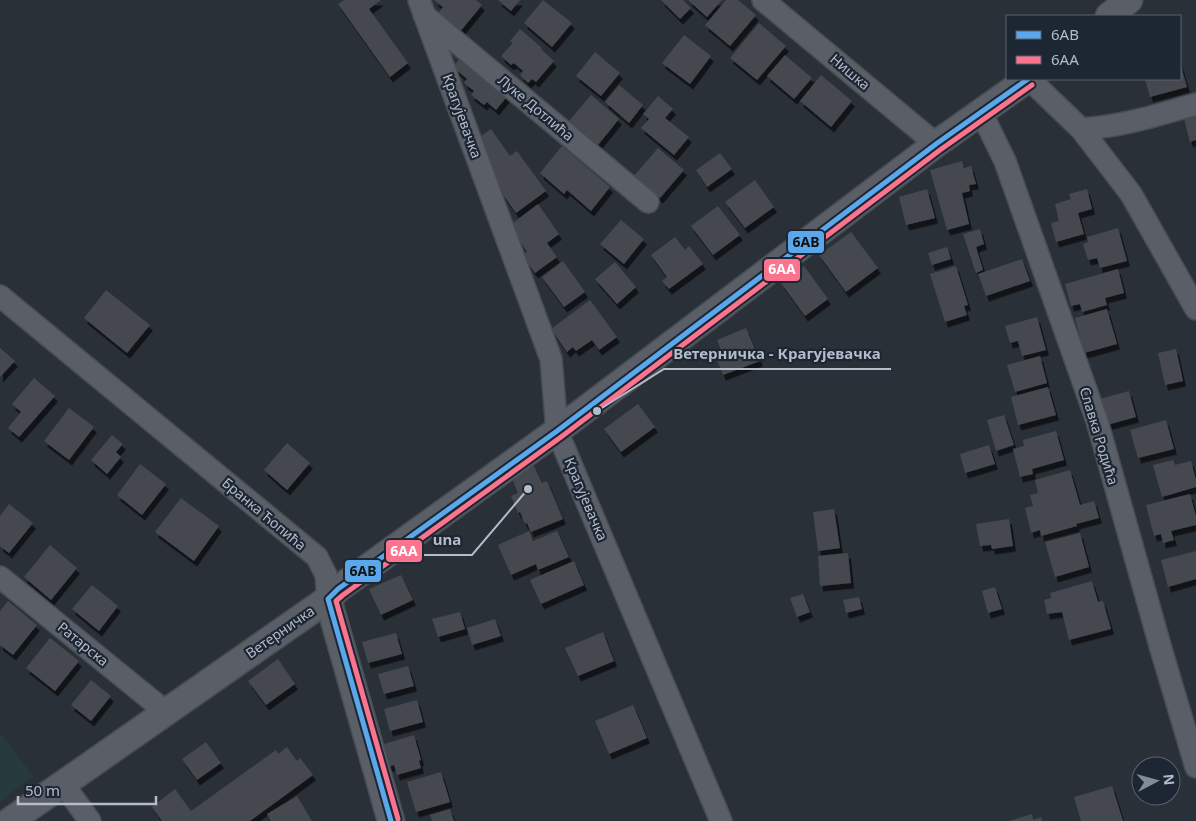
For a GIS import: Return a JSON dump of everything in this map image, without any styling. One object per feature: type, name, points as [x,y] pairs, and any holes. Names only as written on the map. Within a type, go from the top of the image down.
[{"type":"street","name":"Нишка","points":[[763,0],[936,144]]},
{"type":"street","points":[[1109,15],[1130,0]]},
{"type":"street","name":"Луке Дотлића","points":[[422,8],[648,202]]},
{"type":"street","name":"Крагујевачка","points":[[422,8],[551,359],[557,431],[721,821]]},
{"type":"street","name":"Ветерничка","points":[[10,821],[328,599],[338,589],[557,431],[936,144],[1027,80]]},
{"type":"street","points":[[1029,80],[1081,128],[1131,194],[1196,309]]},
{"type":"street","points":[[1081,128],[1104,127],[1126,123],[1196,104]]},
{"type":"street","name":"Славка Родића","points":[[982,112],[1005,161],[1097,421],[1158,640],[1196,767]]},
{"type":"street","name":"Бранка Ћопића","points":[[0,296],[316,557],[326,574],[328,599],[391,821]]},
{"type":"street","name":"Ратарска","points":[[0,577],[166,712]]},
{"type":"street","points":[[63,784],[90,821]]},
{"type":"green space","points":[[0,733],[33,776],[0,802]]},
{"type":"building","points":[[344,0],[381,0],[369,9],[408,63],[390,77],[338,4]]},
{"type":"building","points":[[434,0],[476,0],[482,5],[459,33],[437,15],[443,7]]},
{"type":"building","points":[[498,0],[520,0],[511,11]]},
{"type":"building","points":[[543,0],[572,23],[552,47],[524,23]]},
{"type":"building","points":[[661,0],[683,0],[691,8],[680,19]]},
{"type":"building","points":[[688,0],[722,0],[707,17]]},
{"type":"building","points":[[726,0],[738,0],[756,15],[730,46],[705,25]]},
{"type":"building","points":[[759,23],[786,46],[757,80],[730,58]]},
{"type":"building","points":[[520,29],[554,61],[536,82],[532,79],[528,83],[520,75],[523,71],[514,63],[511,65],[501,56],[513,43],[510,41]]},
{"type":"building","points":[[684,35],[711,56],[690,84],[662,63]]},
{"type":"building","points":[[595,52],[620,73],[601,96],[576,76]]},
{"type":"building","points":[[463,54],[509,94],[496,110],[487,102],[484,105],[471,95],[474,91],[464,83],[467,79],[453,67]]},
{"type":"building","points":[[785,55],[812,78],[794,99],[767,76]]},
{"type":"building","points":[[1181,66],[1187,87],[1150,97],[1145,80],[1181,80]]},
{"type":"building","points":[[821,75],[852,101],[831,127],[800,101]]},
{"type":"building","points":[[619,85],[643,105],[629,123],[605,102]]},
{"type":"building","points":[[591,95],[619,119],[598,145],[569,121]]},
{"type":"building","points":[[658,96],[673,109],[665,118],[689,137],[674,155],[641,128],[649,119],[643,114]]},
{"type":"building","points":[[1196,112],[1196,140],[1190,142],[1183,115]]},
{"type":"building","points":[[491,129],[510,156],[517,151],[546,191],[516,213],[490,176],[488,167],[491,165],[474,141]]},
{"type":"building","points":[[562,146],[610,187],[591,211],[567,190],[564,194],[540,173]]},
{"type":"building","points":[[658,148],[684,170],[660,198],[634,176]]},
{"type":"building","points":[[720,153],[732,169],[707,187],[696,170]]},
{"type":"building","points":[[962,161],[964,168],[971,166],[976,184],[969,185],[970,191],[962,193],[969,224],[947,230],[930,170]]},
{"type":"building","points":[[755,180],[774,207],[745,228],[725,202]]},
{"type":"building","points":[[927,189],[935,218],[906,225],[899,197]]},
{"type":"building","points":[[1087,189],[1092,209],[1078,213],[1084,234],[1056,242],[1051,223],[1059,221],[1055,204],[1071,199],[1069,194]]},
{"type":"building","points":[[538,204],[559,234],[547,243],[557,257],[535,273],[522,255],[527,252],[509,226]]},
{"type":"building","points":[[718,206],[740,235],[713,255],[691,226]]},
{"type":"building","points":[[621,220],[644,239],[624,264],[600,244]]},
{"type":"building","points":[[1118,228],[1127,261],[1100,268],[1097,258],[1088,260],[1083,244],[1088,242],[1087,237]]},
{"type":"building","points":[[980,229],[984,244],[976,247],[983,270],[976,273],[963,234]]},
{"type":"building","points":[[851,232],[878,268],[846,292],[819,255]]},
{"type":"building","points":[[675,237],[685,250],[689,246],[703,264],[669,289],[662,281],[667,277],[651,255]]},
{"type":"building","points":[[947,247],[951,259],[932,265],[928,253]]},
{"type":"building","points":[[1022,259],[1030,281],[986,296],[978,274]]},
{"type":"building","points":[[563,261],[585,292],[564,307],[542,277]]},
{"type":"building","points":[[615,262],[636,287],[617,304],[595,279]]},
{"type":"building","points":[[804,266],[828,299],[805,316],[781,283]]},
{"type":"building","points":[[956,266],[968,305],[964,306],[967,315],[945,322],[930,274]]},
{"type":"building","points":[[1118,269],[1124,293],[1105,298],[1107,305],[1082,312],[1080,304],[1071,306],[1065,284]]},
{"type":"building","points":[[106,290],[150,325],[127,353],[84,318]]},
{"type":"building","points":[[590,300],[617,337],[599,350],[592,340],[576,351],[573,347],[567,352],[551,329]]},
{"type":"building","points":[[1107,309],[1117,344],[1084,353],[1075,318]]},
{"type":"building","points":[[1037,317],[1046,350],[1022,356],[1018,341],[1010,343],[1005,326]]},
{"type":"building","points":[[746,328],[760,361],[723,375],[716,358],[723,356],[717,340]]},
{"type":"building","points":[[0,348],[15,361],[0,377]]},
{"type":"building","points":[[1176,349],[1183,381],[1165,385],[1158,353]]},
{"type":"building","points":[[1040,356],[1047,383],[1015,392],[1007,365]]},
{"type":"building","points":[[34,378],[55,396],[19,437],[8,428],[21,412],[12,404]]},
{"type":"building","points":[[1048,387],[1056,415],[1018,425],[1011,397]]},
{"type":"building","points":[[1129,391],[1136,417],[1103,426],[1096,400]]},
{"type":"building","points":[[638,404],[655,427],[621,452],[604,429]]},
{"type":"building","points":[[69,408],[94,427],[69,460],[44,441]]},
{"type":"building","points":[[1004,415],[1014,445],[996,451],[987,420]]},
{"type":"building","points":[[1166,420],[1174,449],[1138,458],[1130,430]]},
{"type":"building","points":[[1056,431],[1064,460],[1032,469],[1033,474],[1020,477],[1013,449],[1024,446],[1023,440]]},
{"type":"building","points":[[112,435],[123,444],[116,452],[121,457],[107,474],[91,460]]},
{"type":"building","points":[[287,443],[310,463],[287,490],[264,470]]},
{"type":"building","points":[[989,445],[995,464],[965,473],[960,454]]},
{"type":"building","points":[[1173,460],[1175,465],[1191,461],[1196,487],[1162,497],[1153,465]]},
{"type":"building","points":[[140,464],[166,484],[142,515],[117,495]]},
{"type":"building","points":[[534,466],[542,483],[547,481],[563,519],[531,532],[520,512],[518,513],[511,496],[518,493],[511,476]]},
{"type":"building","points":[[1070,470],[1080,505],[1094,501],[1099,518],[1041,536],[1040,530],[1031,533],[1025,508],[1033,506],[1030,495],[1038,493],[1035,480]]},
{"type":"building","points":[[1190,494],[1196,516],[1196,525],[1171,531],[1174,540],[1163,543],[1161,534],[1154,536],[1146,505]]},
{"type":"building","points":[[181,498],[219,526],[194,561],[155,532]]},
{"type":"building","points":[[9,504],[33,523],[9,553],[0,546],[0,516]]},
{"type":"building","points":[[834,509],[840,548],[818,551],[813,512]]},
{"type":"building","points":[[1009,519],[1013,546],[992,549],[991,545],[980,546],[976,524]]},
{"type":"building","points":[[529,531],[533,541],[557,531],[569,557],[538,570],[536,564],[511,575],[498,545]]},
{"type":"building","points":[[1080,533],[1089,567],[1055,577],[1045,542]]},
{"type":"building","points":[[50,545],[77,568],[51,600],[24,577]]},
{"type":"building","points":[[1196,551],[1196,579],[1168,587],[1161,560]]},
{"type":"building","points":[[848,553],[851,583],[820,586],[818,556]]},
{"type":"building","points":[[574,561],[584,585],[541,604],[530,580]]},
{"type":"building","points":[[401,575],[413,600],[381,615],[369,589]]},
{"type":"building","points":[[1092,581],[1098,602],[1103,601],[1111,629],[1069,640],[1062,612],[1047,614],[1044,600],[1051,598],[1050,593]]},
{"type":"building","points":[[92,585],[118,606],[99,631],[72,609]]},
{"type":"building","points":[[995,587],[1002,609],[988,613],[982,591]]},
{"type":"building","points":[[803,594],[810,612],[797,617],[790,598]]},
{"type":"building","points":[[859,597],[862,609],[846,613],[843,600]]},
{"type":"building","points":[[8,601],[37,625],[13,655],[0,645],[0,611]]},
{"type":"building","points":[[460,612],[465,629],[438,637],[432,619]]},
{"type":"building","points":[[495,619],[501,636],[472,645],[467,628]]},
{"type":"building","points":[[603,632],[614,661],[578,676],[565,648]]},
{"type":"building","points":[[396,633],[402,654],[368,663],[362,642]]},
{"type":"building","points":[[50,638],[79,661],[55,691],[26,668]]},
{"type":"building","points":[[278,659],[295,684],[266,705],[248,681]]},
{"type":"building","points":[[408,666],[414,686],[384,694],[378,674]]},
{"type":"building","points":[[91,680],[111,696],[91,721],[71,705]]},
{"type":"building","points":[[417,700],[423,722],[390,731],[384,709]]},
{"type":"building","points":[[633,705],[647,738],[609,754],[595,721]]},
{"type":"building","points":[[414,735],[421,760],[419,761],[421,768],[397,775],[394,765],[388,767],[381,745]]},
{"type":"building","points":[[206,742],[221,763],[197,780],[182,759]]},
{"type":"building","points":[[287,747],[297,761],[300,758],[313,775],[250,821],[162,821],[152,807],[175,789],[191,811],[276,750],[278,754]]},
{"type":"building","points":[[441,772],[450,802],[416,812],[407,782]]},
{"type":"building","points":[[1112,786],[1123,821],[1081,821],[1074,797]]},
{"type":"building","points":[[297,796],[312,821],[271,821],[267,814]]},
{"type":"building","points":[[450,809],[454,821],[432,821],[430,815]]},
{"type":"building","points":[[1032,814],[1033,820],[1041,817],[1042,821],[1009,821]]},
{"type":"transit line","name":"6AB","points":[[391,821],[328,599],[338,589],[557,431],[936,144],[1027,80]]},
{"type":"transit line","name":"6AA","points":[[398,819],[336,601],[561,437],[940,150],[1032,85]]},
{"type":"place","name":"Ветерничка - Крагујевачка","points":[[597,411]]},
{"type":"place","name":"una","points":[[528,489]]}]
